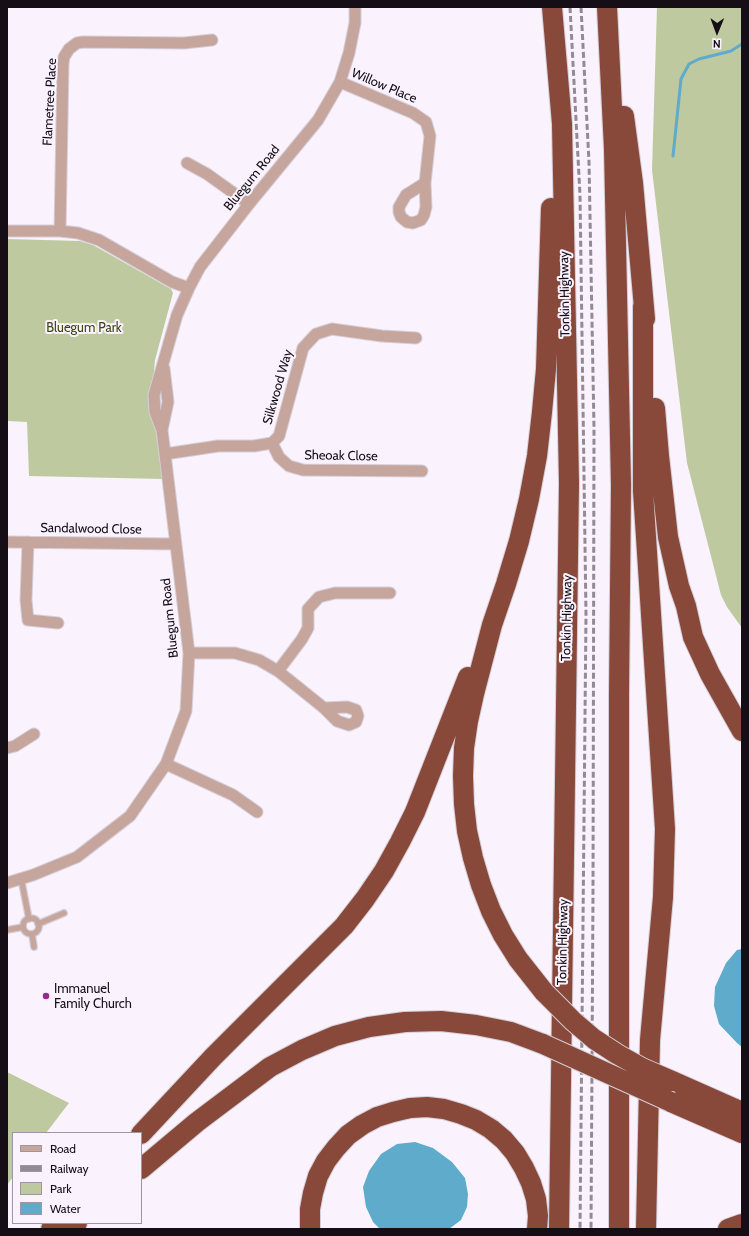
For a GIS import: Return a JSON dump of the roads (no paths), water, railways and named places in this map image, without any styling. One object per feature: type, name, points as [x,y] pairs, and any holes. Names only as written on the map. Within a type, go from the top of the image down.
[{"type":"highway","points":[[548,7],[551,189],[546,369],[542,412],[536,456],[522,527],[506,584],[491,629],[470,714],[464,748],[463,790],[467,831],[481,885],[491,910],[503,935],[518,959],[544,992],[573,1021],[594,1039],[617,1054],[642,1068],[742,1112]]},
{"type":"highway","name":"Tonkin Highway","points":[[552,7],[562,124],[569,483],[559,1229]]},
{"type":"highway","points":[[607,7],[614,149],[621,485],[619,694],[619,1229]]},
{"type":"highway","points":[[610,7],[633,183],[643,306],[655,406],[658,456],[668,537],[679,586],[696,643],[710,674],[742,731]]},
{"type":"highway","points":[[643,306],[643,491],[665,829],[663,897],[653,1025],[650,1040],[646,1229]]},
{"type":"highway","points":[[142,1133],[213,1057],[344,926],[365,900],[384,871],[415,812],[464,687],[491,629]]},
{"type":"highway","points":[[142,1167],[197,1122],[270,1067],[302,1050],[335,1036],[369,1027],[398,1023],[441,1021],[476,1025],[504,1031],[543,1044],[742,1132]]},
{"type":"highway","points":[[310,1229],[310,1209],[313,1192],[321,1171],[326,1161],[348,1135],[377,1117],[399,1110],[427,1107],[450,1111],[476,1120],[491,1129],[504,1140],[518,1158],[531,1183],[536,1199],[538,1229]]},
{"type":"highway","points":[[728,1229],[742,1224]]},
{"type":"street","name":"Bluegum Road","points":[[7,883],[33,875],[77,857],[130,816],[166,764],[186,711],[189,653],[162,430],[155,412],[154,395],[164,366],[177,315],[200,267],[248,204],[318,120],[340,82],[349,53],[355,23],[355,7]]},
{"type":"street","name":"Flametree Place","points":[[60,231],[63,64],[64,57],[69,49],[77,43],[83,42],[184,43],[212,40]]},
{"type":"street","name":"Willow Place","points":[[340,82],[413,113],[426,122],[430,136],[425,182]]},
{"type":"street","points":[[187,163],[207,174],[238,195],[248,204]]},
{"type":"street","points":[[7,231],[60,231],[78,233],[99,240],[172,282],[189,288]]},
{"type":"street","name":"Silkwood Way","points":[[165,454],[218,446],[254,446],[272,443],[279,436],[303,348],[316,334],[332,329],[382,336],[416,338]]},
{"type":"street","name":"Sheoak Close","points":[[272,443],[279,457],[289,466],[303,470],[422,471]]},
{"type":"street","name":"Sandalwood Close","points":[[7,542],[175,544]]},
{"type":"street","points":[[28,542],[26,600],[28,620],[58,623]]},
{"type":"street","points":[[278,671],[302,639],[308,628],[308,609],[319,597],[335,593],[390,593]]},
{"type":"street","points":[[189,653],[235,653],[259,660],[278,671],[324,708]]},
{"type":"street","points":[[7,748],[14,746],[34,734]]},
{"type":"street","points":[[166,764],[233,795],[257,812]]},
{"type":"lane","points":[[21,878],[29,919]]},
{"type":"lane","points":[[38,924],[64,913]]},
{"type":"lane","points":[[29,919],[36,920],[38,924],[38,931],[32,934],[26,932],[24,927],[25,922],[29,919]]},
{"type":"lane","points":[[7,930],[24,927]]},
{"type":"lane","points":[[32,934],[34,947]]},
{"type":"water","points":[[742,949],[742,1047],[719,1024],[714,1006],[715,987],[726,963],[737,950]]},
{"type":"water","points":[[415,1142],[433,1148],[452,1162],[465,1178],[468,1194],[467,1207],[461,1220],[449,1229],[380,1229],[373,1222],[366,1207],[363,1187],[369,1171],[381,1154],[397,1144]]},
{"type":"waterway","points":[[673,156],[681,79],[689,64],[699,59],[731,51],[742,44]]},
{"type":"railway","points":[[570,7],[580,195],[586,615],[580,1229]]},
{"type":"railway","points":[[581,7],[589,162],[594,428],[591,1229]]},
{"type":"place","name":"Immanuel Family Church","points":[[46,996]]},
{"type":"park label","name":"Bluegum Park","points":[[84,328]]}]
